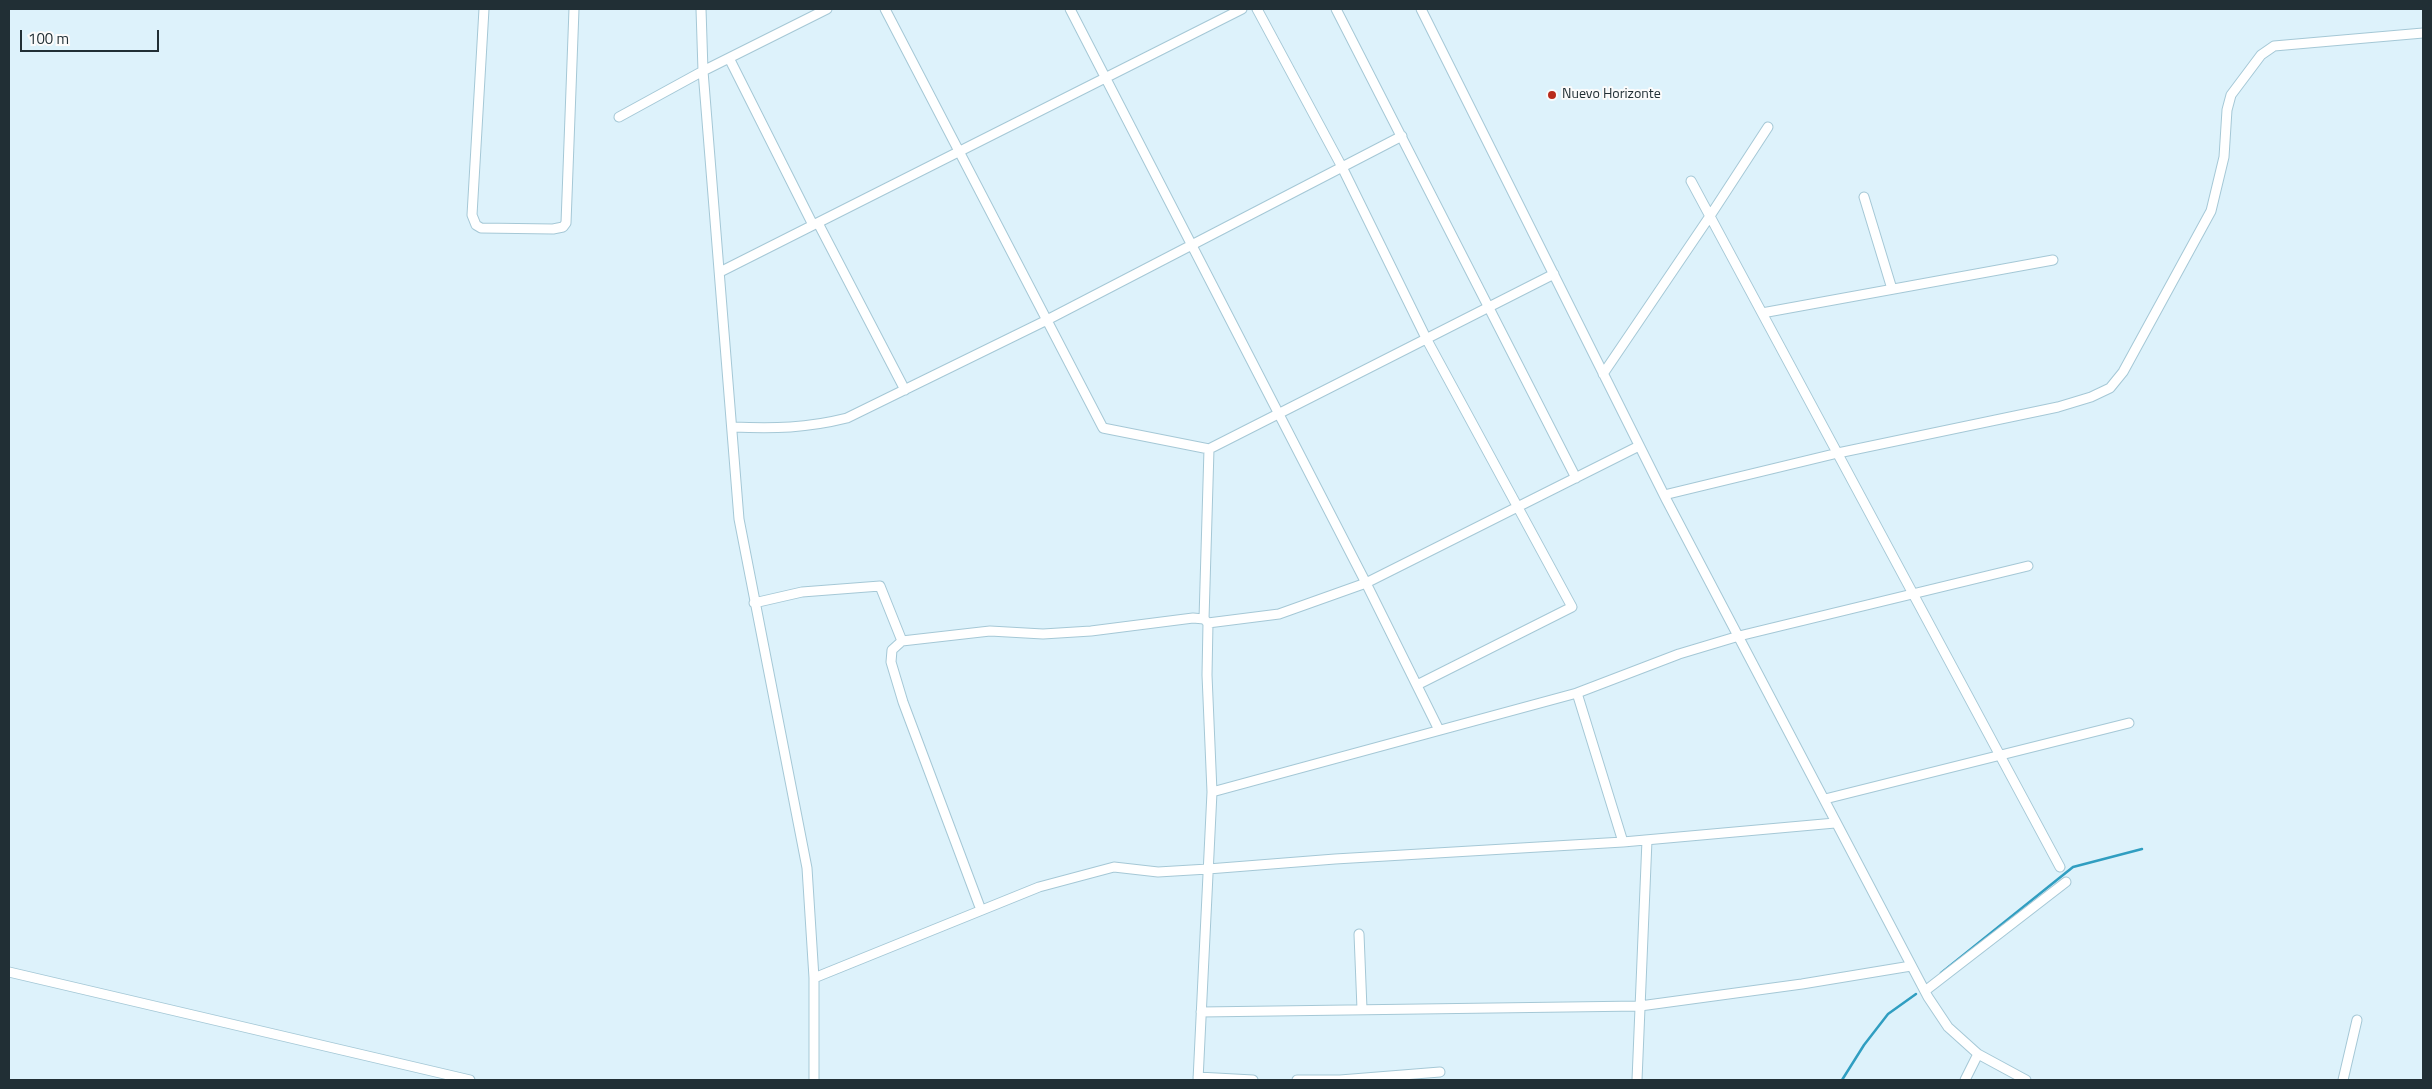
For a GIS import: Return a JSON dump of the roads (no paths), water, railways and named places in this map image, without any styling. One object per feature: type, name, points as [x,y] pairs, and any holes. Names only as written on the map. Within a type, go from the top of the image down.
[{"type":"street","points":[[484,9],[472,215],[476,226],[481,228],[553,229],[563,227],[566,223],[574,9]]},
{"type":"street","points":[[701,9],[703,71],[739,519],[806,868],[814,978],[814,1080]]},
{"type":"street","points":[[619,117],[703,71],[827,9]]},
{"type":"street","points":[[885,9],[1103,428],[1209,449],[1554,274]]},
{"type":"street","points":[[1070,9],[1366,584],[1439,730]]},
{"type":"street","points":[[720,272],[1242,9]]},
{"type":"street","points":[[1256,9],[1342,167],[1427,340],[1516,508],[1572,607],[1417,686]]},
{"type":"street","points":[[1336,9],[1576,478]]},
{"type":"street","points":[[1421,9],[1664,495],[1925,991],[1948,1027],[1978,1054],[2026,1080]]},
{"type":"street","points":[[1664,495],[1838,453],[2058,407],[2110,388],[2123,372],[2211,211],[2224,156],[2227,110],[2231,95],[2262,55],[2274,46],[2423,33]]},
{"type":"street","points":[[729,58],[905,390]]},
{"type":"street","points":[[1603,374],[1768,127]]},
{"type":"street","points":[[733,427],[779,429],[815,426],[848,418],[1047,320],[1402,136]]},
{"type":"street","points":[[1691,181],[2060,867]]},
{"type":"street","points":[[1864,197],[1892,289]]},
{"type":"street","points":[[1762,313],[2053,260]]},
{"type":"street","points":[[981,910],[903,702],[891,662],[892,650],[902,641],[990,631],[1043,634],[1091,631],[1193,618],[1206,621],[1278,614],[1366,584],[1639,446]]},
{"type":"street","points":[[1209,449],[1206,621],[1212,792],[1198,1079],[1253,1080]]},
{"type":"street","points":[[1212,792],[1577,693],[1679,654],[1739,636],[2028,566]]},
{"type":"street","points":[[754,603],[802,592],[880,586],[902,641]]},
{"type":"street","points":[[1577,693],[1623,842]]},
{"type":"street","points":[[1825,799],[2129,722]]},
{"type":"street","points":[[814,978],[1039,887],[1114,867],[1158,872],[1208,870],[1335,859],[1623,842],[1835,823]]},
{"type":"street","points":[[1637,1080],[1647,840]]},
{"type":"street","points":[[1925,991],[2066,882]]},
{"type":"street","points":[[1359,934],[1362,1009]]},
{"type":"street","points":[[1201,1012],[1640,1006],[1802,984],[1911,966]]},
{"type":"street","points":[[9,972],[470,1080]]},
{"type":"street","points":[[2342,1080],[2357,1020]]},
{"type":"street","points":[[1965,1080],[1978,1054]]},
{"type":"street","points":[[1297,1080],[1340,1080],[1440,1072]]},
{"type":"waterway","points":[[1941,973],[2073,867],[2142,849]]},
{"type":"waterway","points":[[1842,1080],[1864,1045],[1888,1014],[1916,994]]},
{"type":"place","name":"Nuevo Horizonte","points":[[1552,95]]}]
